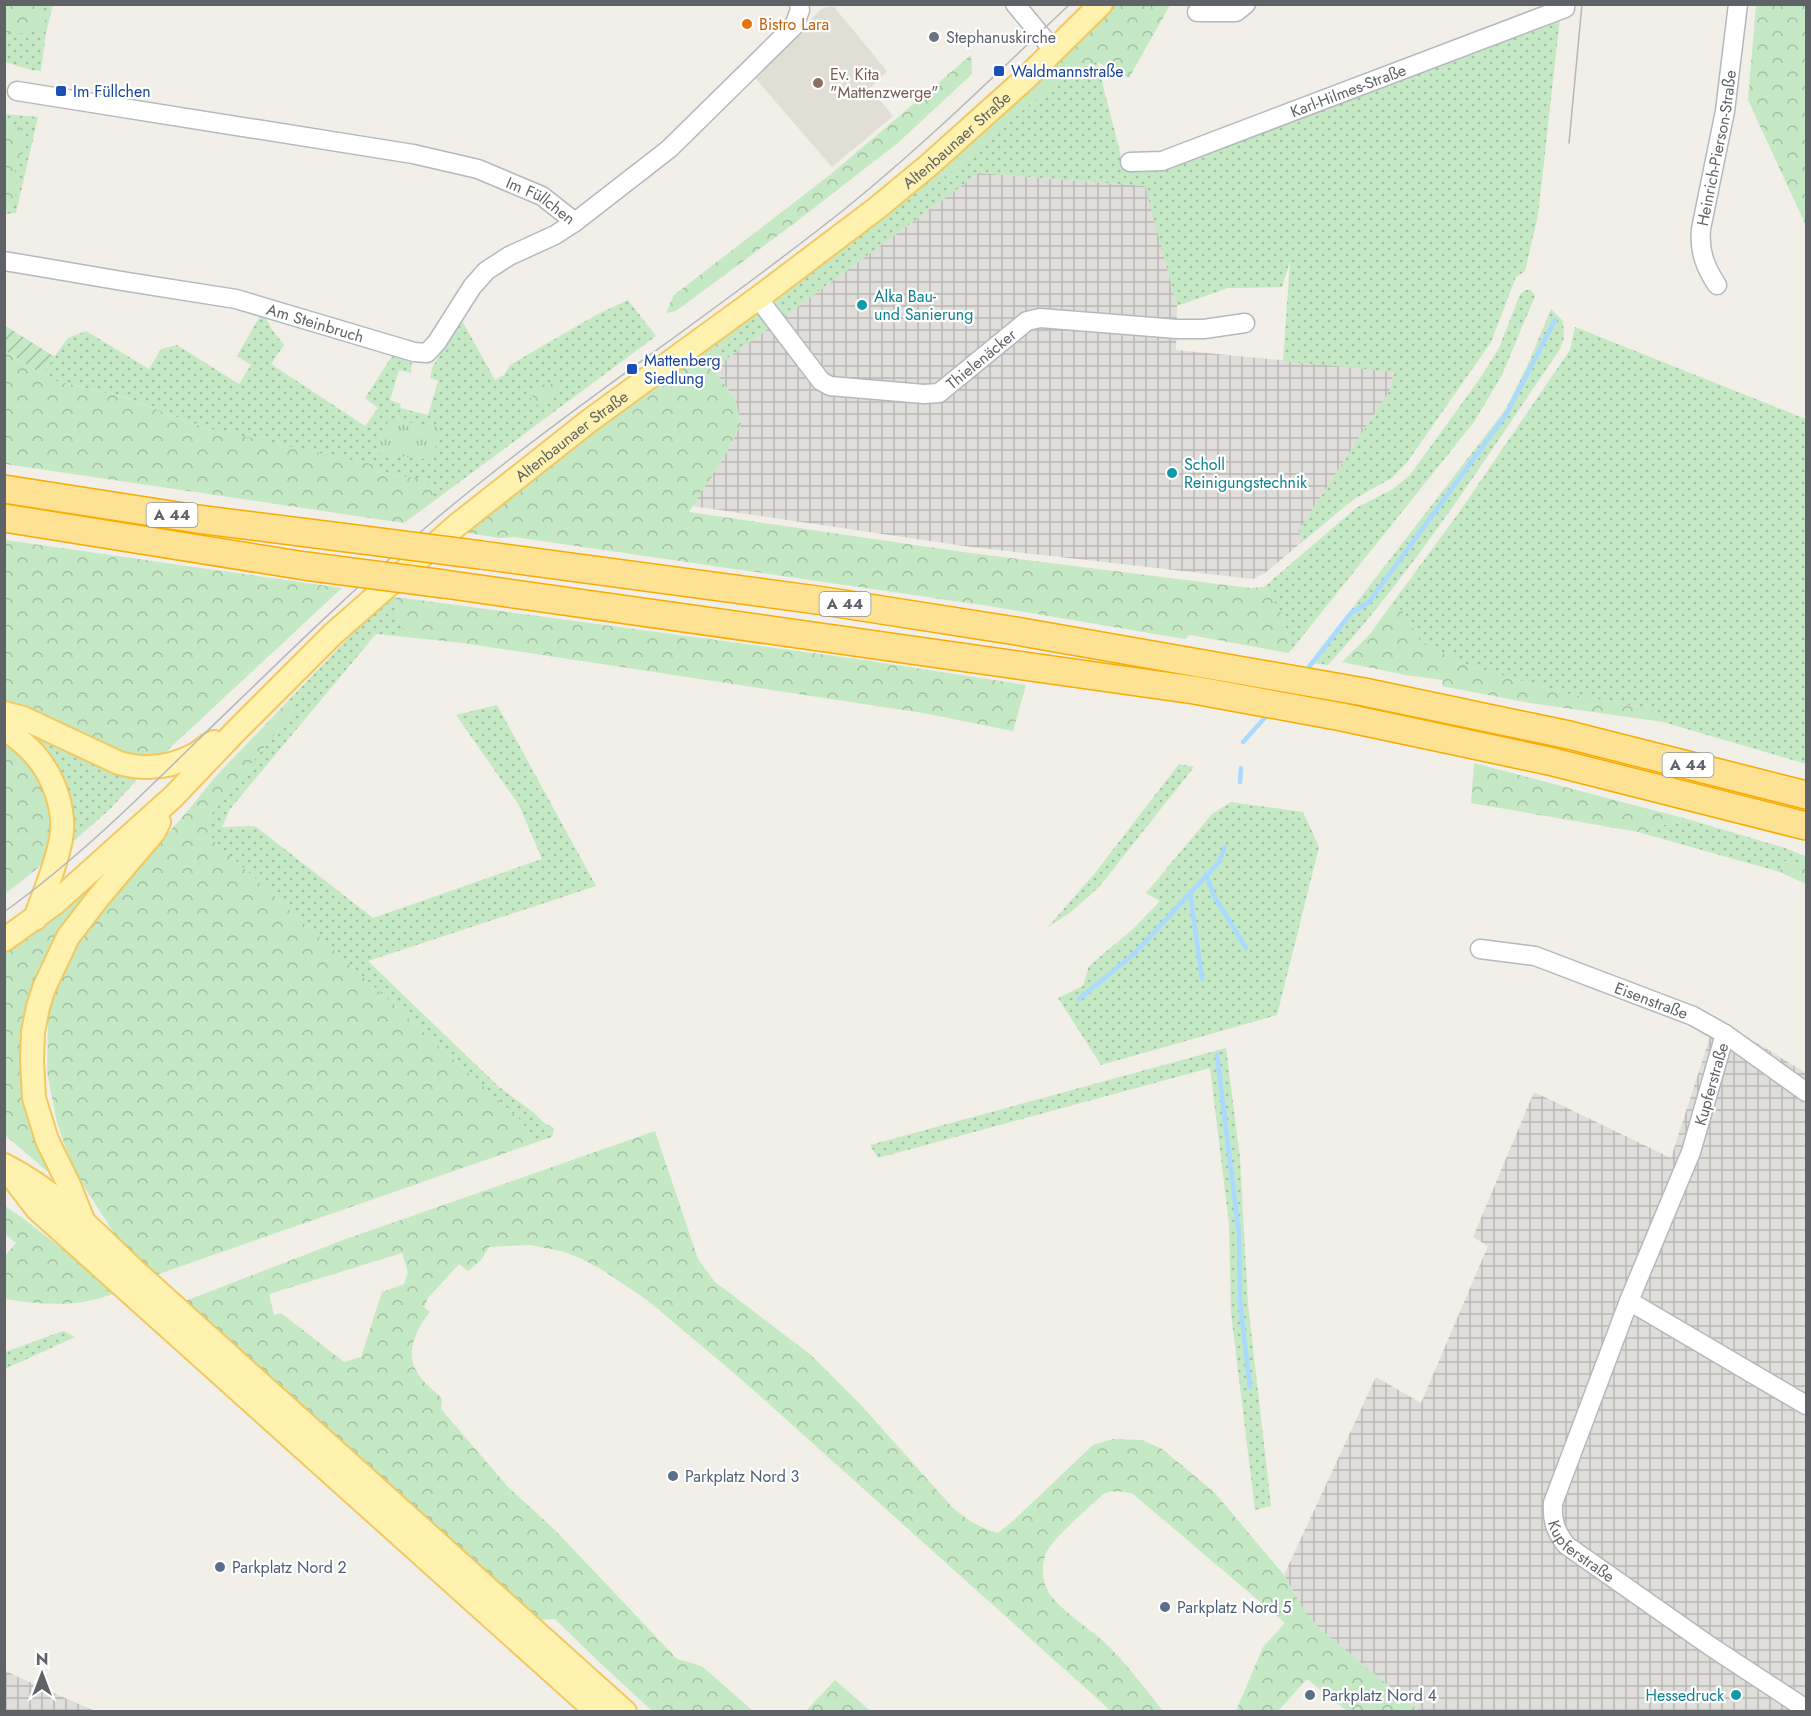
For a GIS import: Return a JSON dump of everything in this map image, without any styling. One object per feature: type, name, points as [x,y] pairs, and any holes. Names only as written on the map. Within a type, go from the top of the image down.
[{"type":"highway","name":"A 44","points":[[4,489],[197,519],[824,601],[1016,631],[1364,692],[1569,735],[1806,795]]},
{"type":"highway","name":"A 44","points":[[4,518],[305,566],[1194,690],[1342,717],[1549,761],[1806,826]]},
{"type":"highway","points":[[1744,809],[1806,837]]},
{"type":"main road","name":"Altenbaunaer Straße","points":[[173,797],[333,634],[456,526],[589,421],[859,222],[929,165],[1054,51],[1101,4]]},
{"type":"main road","points":[[4,713],[23,718],[118,763],[143,767],[157,767],[191,757],[201,752],[210,743],[234,733]]},
{"type":"main road","points":[[4,729],[22,742],[48,774],[58,800],[62,822],[61,838],[51,877],[35,919]]},
{"type":"main road","points":[[4,940],[35,919],[90,873],[173,797]]},
{"type":"main road","points":[[83,1220],[47,1140],[34,1098],[33,1032],[38,1007],[51,970],[68,937],[154,832],[173,797]]},
{"type":"main road","points":[[4,1166],[21,1173],[83,1220],[134,1270],[189,1332],[597,1712]]},
{"type":"main road","points":[[4,1166],[37,1209],[107,1271],[189,1332],[625,1712]]},
{"type":"main road","points":[[4,1194],[37,1209]]},
{"type":"street","name":"Im Füllchen","points":[[17,91],[413,154],[478,169],[542,195],[574,222],[669,150],[794,26],[800,4]]},
{"type":"street","points":[[1015,4],[1054,51]]},
{"type":"street","points":[[1197,12],[1236,12],[1246,4]]},
{"type":"street","name":"Heinrich-Pierson-Straße","points":[[1717,285],[1706,267],[1700,242],[1725,111],[1738,4]]},
{"type":"street","name":"Karl-Hilmes-Straße","points":[[1130,162],[1162,160],[1565,6]]},
{"type":"street","name":"Am Steinbruch","points":[[4,261],[236,299],[414,352],[427,352],[437,342],[472,287],[486,271],[509,256],[555,235],[574,222]]},
{"type":"street","name":"Thielenäcker","points":[[758,298],[821,381],[830,386],[913,394],[939,393],[1027,321],[1040,318],[1177,329],[1204,329],[1245,323]]},
{"type":"street","name":"Eisenstraße","points":[[1480,949],[1535,956],[1693,1016],[1725,1034],[1806,1092]]},
{"type":"street","name":"Kupferstraße","points":[[1725,1034],[1691,1152],[1629,1301],[1553,1503],[1553,1516],[1557,1533],[1566,1545],[1710,1646],[1806,1709]]},
{"type":"street","points":[[1629,1301],[1806,1405]]},
{"type":"shaded area","name":"Ev. Kita \"Mattenzwerge\"","points":[[834,7],[887,71],[870,88],[893,116],[832,167],[756,79],[820,10]]},
{"type":"shaded area","points":[[979,173],[1146,186],[1177,306],[1176,350],[1394,371],[1390,390],[1299,530],[1302,542],[1266,572],[1253,579],[964,546],[692,506],[724,457],[741,424],[735,399],[713,369]]},
{"type":"shaded area","points":[[1716,1018],[1806,1073],[1806,1711],[1419,1711],[1320,1629],[1305,1612],[1284,1575],[1376,1377],[1421,1403],[1488,1246],[1473,1237],[1534,1092],[1671,1158]]},
{"type":"shaded area","points":[[5,1671],[56,1694],[95,1711],[5,1711]]},
{"type":"green space","points":[[5,4],[37,5],[45,17],[41,30],[17,34],[5,32]]},
{"type":"green space","points":[[4,5],[53,5],[46,32],[41,71],[5,62]]},
{"type":"green space","points":[[1110,5],[1170,5],[1129,78],[1097,62],[1072,68],[921,197],[915,190]]},
{"type":"green space","points":[[1756,5],[1806,5],[1806,226],[1748,100]]},
{"type":"green space","points":[[1560,18],[1538,215],[1525,271],[1516,277],[1491,342],[1408,461],[1392,478],[1354,499],[1302,542],[1299,530],[1390,390],[1394,372],[1283,361],[1290,261],[1282,287],[1228,288],[1177,306],[1145,186],[979,173],[713,369],[709,356],[739,334],[730,330],[915,190],[921,197],[1072,68],[1097,62],[1124,168]]},
{"type":"green space","points":[[971,55],[972,74],[899,142],[676,311],[666,313],[674,295],[831,174]]},
{"type":"green space","points":[[4,114],[38,117],[16,213],[5,214]]},
{"type":"green space","points":[[19,127],[27,143],[15,170],[17,190],[13,205],[5,209],[5,128]]},
{"type":"green space","points":[[1525,290],[1531,290],[1535,296],[1502,375],[1474,422],[1292,649],[1282,614],[1264,587],[1356,508],[1393,489],[1410,475],[1481,377],[1499,348],[1520,294]]},
{"type":"green space","points":[[628,300],[656,336],[434,501],[431,480],[383,474],[377,470],[206,428],[127,398],[52,380],[42,374],[68,338],[86,331],[149,369],[161,349],[177,345],[239,384],[251,365],[237,356],[260,316],[265,317],[284,345],[271,364],[365,426],[378,408],[365,398],[392,356],[412,363],[411,373],[399,370],[390,400],[401,404],[400,408],[428,415],[438,381],[430,378],[432,368],[461,319],[495,380],[504,375],[510,365],[596,315]]},
{"type":"green space","points":[[1551,309],[1563,321],[1564,338],[1560,349],[1478,471],[1391,590],[1328,665],[1310,663],[1505,410],[1529,362]]},
{"type":"green space","points":[[4,325],[55,357],[42,374],[5,351]]},
{"type":"green space","points":[[1575,327],[1806,419],[1806,764],[1663,722],[1653,710],[1559,692],[1465,664],[1421,643],[1407,617],[1400,609],[1391,605],[1458,514],[1570,350]]},
{"type":"green space","points":[[730,330],[740,333],[709,356],[713,369],[735,399],[741,424],[724,457],[689,512],[963,552],[1250,588],[1264,587],[1282,614],[1292,649],[1288,653],[1190,635],[1185,639],[989,606],[514,537],[501,538],[461,532],[525,480]]},
{"type":"green space","points":[[4,351],[52,380],[126,398],[206,428],[375,465],[377,470],[383,474],[431,480],[434,501],[404,523],[5,464]]},
{"type":"green space","points":[[544,384],[557,384],[561,388],[553,397],[534,406],[530,403],[532,397]]},
{"type":"green space","points":[[389,419],[438,427],[434,460],[375,453]]},
{"type":"green space","points":[[5,540],[342,588],[159,758],[130,759],[5,702]]},
{"type":"green space","points":[[396,597],[398,618],[405,637],[376,634],[230,809],[222,827],[255,826],[373,918],[542,859],[519,805],[456,715],[497,705],[596,886],[368,961],[499,1087],[544,1123],[554,1128],[552,1137],[534,1143],[532,1135],[519,1119],[215,842],[208,830],[209,819],[214,810],[295,709],[288,701],[384,601]]},
{"type":"green space","points":[[396,597],[857,659],[1026,685],[1013,731],[923,713],[463,643],[405,637],[398,618]]},
{"type":"green space","points":[[1391,605],[1400,609],[1407,617],[1421,643],[1465,664],[1559,692],[1653,710],[1663,722],[1530,703],[1442,686],[1443,680],[1342,662],[1370,634]]},
{"type":"green space","points":[[288,701],[295,709],[214,810],[209,819],[208,830],[215,842],[519,1119],[532,1135],[534,1143],[156,1275],[123,1247],[74,1171],[57,1123],[47,1072],[48,1018],[62,967],[104,906],[216,776]]},
{"type":"green space","points":[[10,724],[142,774],[110,809],[68,846]]},
{"type":"green space","points":[[4,741],[26,760],[42,782],[52,807],[54,821],[51,850],[47,859],[5,894]]},
{"type":"green space","points":[[1474,763],[1687,819],[1638,832],[1471,803]]},
{"type":"green space","points":[[1179,764],[1194,767],[1099,887],[1071,912],[1048,927],[1095,873]]},
{"type":"green space","points":[[1231,802],[1303,812],[1319,847],[1277,1015],[1101,1065],[1058,998],[1083,986],[1089,966],[1133,929],[1160,901],[1146,893],[1212,814]]},
{"type":"green space","points":[[1687,819],[1788,849],[1806,857],[1806,865],[1784,861],[1780,872],[1638,832]]},
{"type":"green space","points":[[1784,861],[1806,865],[1806,884],[1780,872]]},
{"type":"green space","points":[[103,876],[27,1016],[55,1178],[5,1135],[4,949]]},
{"type":"green space","points":[[1226,1048],[1240,1158],[1248,1304],[1271,1506],[1255,1510],[1231,1313],[1229,1224],[1210,1068],[878,1158],[870,1145]]},
{"type":"green space","points":[[655,1131],[698,1259],[715,1282],[811,1355],[860,1404],[953,1508],[963,1516],[998,1533],[1093,1445],[1113,1439],[1142,1440],[1162,1449],[1214,1492],[1284,1575],[1305,1612],[1320,1629],[1419,1711],[1347,1711],[1307,1679],[1278,1711],[1236,1711],[1263,1647],[1285,1623],[1133,1494],[1118,1491],[1103,1494],[1064,1531],[1046,1553],[1043,1568],[1045,1584],[1054,1600],[1112,1650],[1163,1711],[1110,1711],[741,1379],[647,1300],[601,1269],[561,1251],[530,1245],[489,1247],[482,1259],[468,1271],[459,1264],[428,1298],[424,1307],[430,1312],[416,1334],[412,1350],[414,1366],[423,1381],[442,1398],[441,1409],[508,1487],[555,1530],[677,1659],[702,1666],[753,1711],[652,1711],[555,1619],[538,1620],[185,1301],[346,1239]],"holes":[[[402,1253],[408,1272],[404,1284],[382,1292],[361,1357],[344,1362],[281,1313],[274,1315],[269,1294]]]},
{"type":"green space","points":[[5,1206],[117,1292],[90,1301],[62,1304],[5,1299],[4,1257],[16,1243],[5,1234]]},
{"type":"green space","points":[[63,1331],[75,1337],[5,1369],[5,1352]]},
{"type":"green space","points":[[835,1680],[869,1710],[806,1711]]},
{"type":"waterway","points":[[1305,672],[1351,613],[1369,602],[1507,413],[1555,320]]},
{"type":"waterway","points":[[1243,742],[1270,712]]},
{"type":"waterway","points":[[1240,782],[1241,768]]},
{"type":"waterway","points":[[1079,999],[1134,954],[1219,862],[1225,847]]},
{"type":"waterway","points":[[1206,874],[1214,896],[1246,948]]},
{"type":"waterway","points":[[1190,892],[1202,979]]},
{"type":"waterway","points":[[1217,1055],[1239,1235],[1240,1302],[1250,1387]]},
{"type":"tram line","points":[[4,912],[56,872],[105,829],[313,629],[431,523],[532,442],[846,208],[932,134],[1070,4]]},
{"type":"tram line","points":[[1569,143],[1582,4]]},
{"type":"place","name":"Bistro Lara","points":[[747,24]]},
{"type":"place","name":"Stephanuskirche","points":[[934,37]]},
{"type":"place","name":"Waldmannstraße","points":[[999,71]]},
{"type":"place","name":"Ev. Kita \"Mattenzwerge\"","points":[[818,83]]},
{"type":"place","name":"Im Füllchen","points":[[61,91]]},
{"type":"place","name":"Alka Bau- und Sanierung","points":[[862,305]]},
{"type":"place","name":"Mattenberg Siedlung","points":[[632,369]]},
{"type":"place","name":"Scholl Reinigungstechnik","points":[[1172,473]]},
{"type":"place","name":"Parkplatz Nord 3","points":[[673,1476]]},
{"type":"place","name":"Parkplatz Nord 2","points":[[220,1567]]},
{"type":"place","name":"Parkplatz Nord 5","points":[[1165,1607]]},
{"type":"place","name":"Parkplatz Nord 4","points":[[1310,1695]]},
{"type":"place","name":"Hessedruck","points":[[1736,1695]]}]
